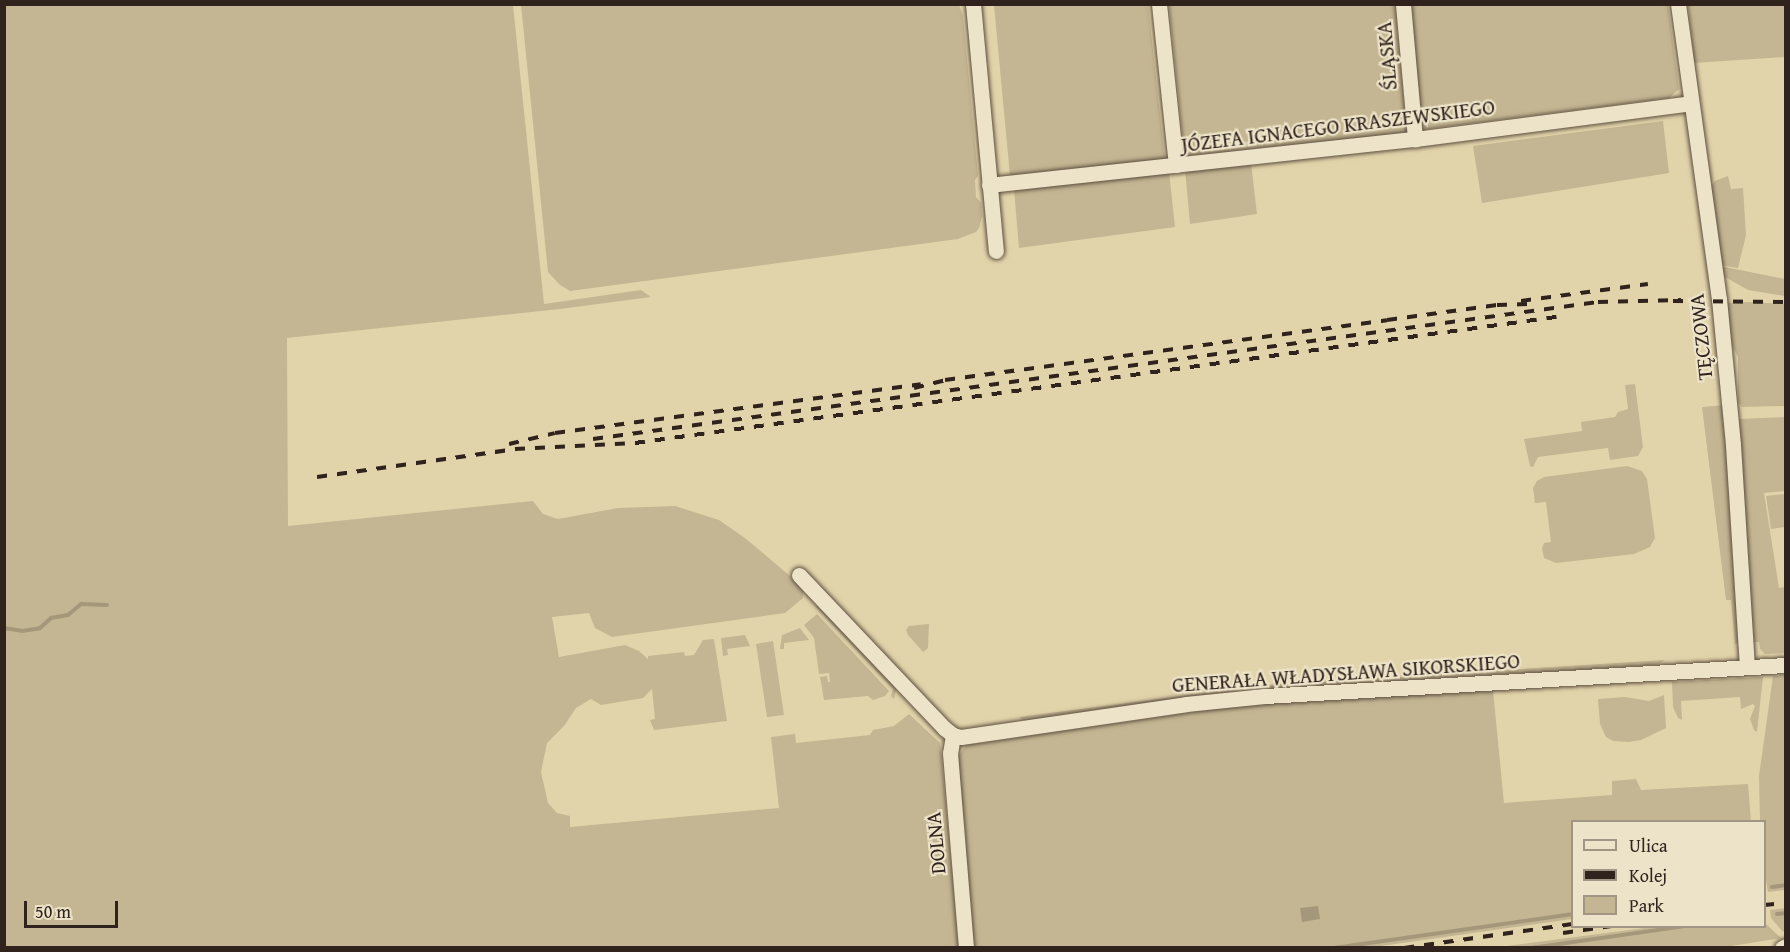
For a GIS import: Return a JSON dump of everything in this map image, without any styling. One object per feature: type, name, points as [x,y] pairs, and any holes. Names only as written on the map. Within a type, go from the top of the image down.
[{"type":"street","points":[[973,4],[996,251]]},
{"type":"street","points":[[1159,4],[1176,165]]},
{"type":"street","name":"ŚLĄSKA","points":[[1403,4],[1415,139]]},
{"type":"street","name":"TĘCZOWA","points":[[1678,4],[1719,299],[1732,445],[1747,666]]},
{"type":"street","name":"JÓZEFA IGNACEGO KRASZEWSKIEGO","points":[[989,185],[1415,139],[1691,104]]},
{"type":"street","points":[[800,575],[953,735]]},
{"type":"street","name":"GENERAŁA WŁADYSŁAWA SIKORSKIEGO","points":[[953,735],[969,736],[1186,704],[1265,696],[1785,665]]},
{"type":"street","name":"DOLNA","points":[[953,735],[950,753],[966,948]]},
{"type":"green space","points":[[5,5],[513,5],[544,304],[641,290],[651,297],[287,338],[288,526],[533,501],[543,514],[558,519],[618,508],[675,506],[719,520],[745,538],[803,587],[803,598],[785,613],[612,637],[595,628],[589,613],[552,617],[559,657],[625,645],[639,651],[648,659],[648,656],[684,652],[685,656],[694,655],[703,640],[714,639],[727,721],[654,730],[650,720],[655,719],[652,689],[643,698],[601,705],[591,699],[576,708],[564,726],[547,743],[541,772],[548,803],[557,813],[570,816],[570,827],[779,808],[771,737],[795,734],[796,743],[870,735],[873,730],[894,726],[909,714],[940,743],[959,947],[5,948]]},
{"type":"green space","points":[[521,5],[959,5],[963,16],[978,176],[975,180],[976,197],[981,203],[982,216],[979,228],[976,232],[958,239],[570,291],[560,285],[548,272]]},
{"type":"green space","points":[[994,5],[1148,5],[1165,160],[1010,176]]},
{"type":"green space","points":[[1169,5],[1395,5],[1407,134],[1185,158]]},
{"type":"green space","points":[[1410,5],[1668,5],[1679,89],[1669,98],[1427,129],[1422,126]]},
{"type":"green space","points":[[1688,5],[1785,5],[1785,57],[1694,63]]},
{"type":"green space","points":[[1663,121],[1669,173],[1482,203],[1473,146]]},
{"type":"green space","points":[[1251,163],[1257,214],[1190,224],[1185,169]]},
{"type":"green space","points":[[1169,171],[1175,227],[1019,248],[1014,189]]},
{"type":"green space","points":[[1728,176],[1731,189],[1743,188],[1746,235],[1738,268],[1719,265],[1710,188],[1715,181]]},
{"type":"green space","points":[[1720,266],[1785,279],[1785,296],[1748,290],[1720,274]]},
{"type":"green space","points":[[1726,303],[1785,304],[1785,406],[1742,407],[1738,402],[1738,357],[1729,340]]},
{"type":"green space","points":[[1635,384],[1643,447],[1638,456],[1610,460],[1608,448],[1538,457],[1533,467],[1530,466],[1524,439],[1582,431],[1581,422],[1615,417],[1618,412],[1628,409],[1625,385]]},
{"type":"green space","points":[[1725,405],[1739,643],[1735,644],[1731,600],[1726,600],[1702,407]]},
{"type":"green space","points":[[1785,417],[1785,491],[1764,493],[1779,588],[1785,587],[1785,653],[1765,654],[1760,649],[1759,642],[1752,642],[1738,424],[1740,419]]},
{"type":"green space","points":[[1627,466],[1642,471],[1647,479],[1655,538],[1650,547],[1634,554],[1556,563],[1544,558],[1542,548],[1544,543],[1551,542],[1546,502],[1535,503],[1533,488],[1537,481],[1544,477]]},
{"type":"green space","points":[[1785,494],[1785,527],[1771,529],[1766,496]]},
{"type":"green space","points":[[815,606],[820,606],[897,686],[894,699],[891,696],[893,689]]},
{"type":"green space","points":[[817,614],[889,691],[885,696],[873,700],[868,696],[824,700],[820,677],[827,676],[830,682],[829,673],[819,674],[814,638],[804,625]]},
{"type":"green space","points":[[929,624],[928,648],[923,652],[906,630],[909,626]]},
{"type":"green space","points":[[800,628],[809,640],[784,643],[784,649],[780,649],[782,635]]},
{"type":"green space","points":[[745,635],[750,646],[727,649],[728,655],[723,656],[721,638]]},
{"type":"green space","points":[[773,641],[784,715],[767,717],[756,644]]},
{"type":"green space","points":[[1665,660],[1657,665],[1265,689],[1024,721],[1019,717],[1266,685]]},
{"type":"green space","points":[[1785,675],[1785,890],[1768,892],[1766,820],[1760,820],[1759,776],[1773,676]]},
{"type":"green space","points":[[1763,677],[1757,732],[1750,719],[1755,706],[1753,704],[1741,709],[1740,697],[1681,701],[1682,720],[1678,718],[1673,707],[1672,682]]},
{"type":"green space","points":[[1493,690],[1504,803],[1612,795],[1612,781],[1636,779],[1641,790],[1748,784],[1751,820],[1571,820],[1571,919],[1367,948],[973,947],[957,759],[966,745],[1235,706]]},
{"type":"green space","points":[[1664,695],[1666,728],[1641,740],[1629,742],[1613,741],[1606,737],[1600,724],[1598,699],[1625,697],[1649,701]]},
{"type":"green space","points":[[1785,908],[1785,931],[1783,932],[1771,918],[1770,910]]},
{"type":"green space","points":[[1766,924],[1781,938],[1719,948],[1499,947],[1644,928],[1766,928]]},
{"type":"shaded area","points":[[1318,906],[1320,919],[1302,922],[1300,908]]},
{"type":"waterway","points":[[4,628],[22,631],[40,628],[51,618],[68,615],[81,604],[107,605]]},
{"type":"waterway","points":[[1772,887],[1786,885]]},
{"type":"waterway","points":[[1777,914],[1786,913]]},
{"type":"waterway","points":[[1334,948],[1571,914]]},
{"type":"waterway","points":[[1531,948],[1672,928]]},
{"type":"railway","points":[[1521,301],[1648,284]]},
{"type":"railway","points":[[593,439],[1598,302],[1681,300]]},
{"type":"railway","points":[[1673,301],[1786,302]]},
{"type":"railway","points":[[914,388],[945,380],[1497,305],[1529,304]]},
{"type":"railway","points":[[317,477],[515,449],[635,443],[1563,316]]},
{"type":"railway","points":[[509,444],[555,433],[921,384]]},
{"type":"railway","points":[[1766,905],[1786,903]]},
{"type":"railway","points":[[1404,948],[1571,924]]},
{"type":"railway","points":[[1563,933],[1598,928]]}]
